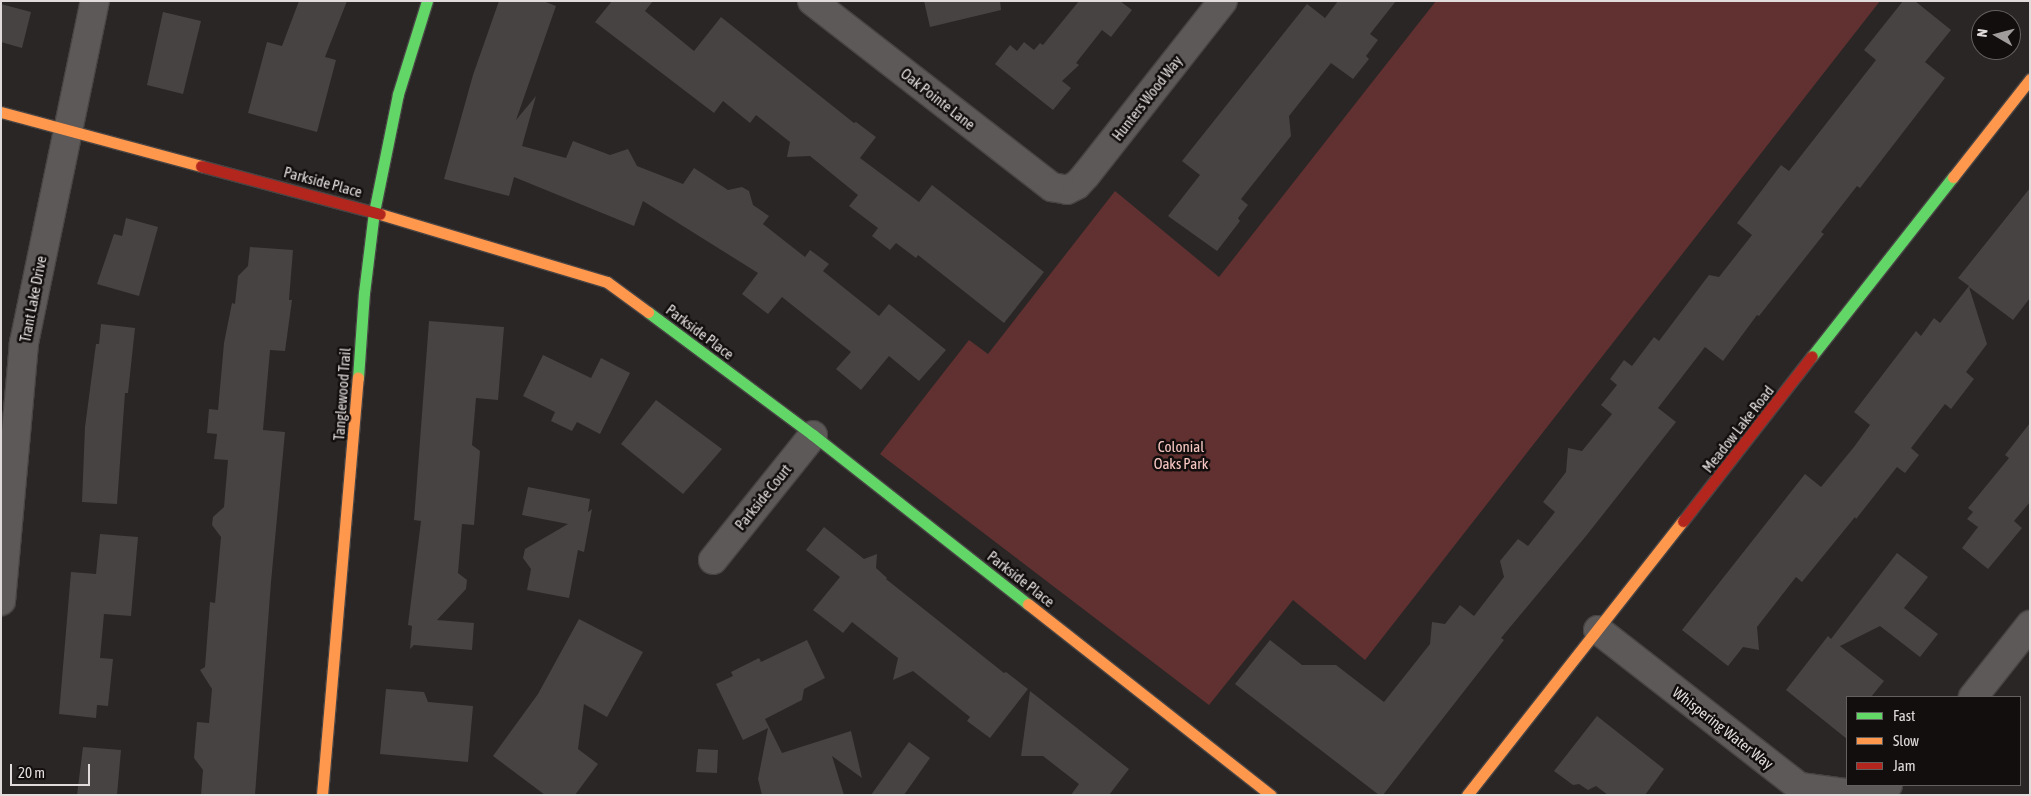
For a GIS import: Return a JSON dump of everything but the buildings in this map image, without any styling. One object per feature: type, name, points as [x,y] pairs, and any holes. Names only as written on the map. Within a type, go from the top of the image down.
[{"type":"street","name":"Trant Lake Drive","points":[[1,601],[24,343],[67,128],[95,1]]},
{"type":"street","name":"Tanglewood Trail","points":[[322,795],[358,385],[364,293],[374,212],[398,94],[427,1]]},
{"type":"street","name":"Oak Pointe Lane","points":[[812,1],[1052,187],[1067,190]]},
{"type":"street","name":"Hunters Wood Way","points":[[1067,190],[1077,185],[1223,1]]},
{"type":"street","name":"Meadow Lake Road","points":[[1467,795],[2030,80]]},
{"type":"street","name":"Parkside Place","points":[[1,112],[67,128],[374,212],[607,282],[813,435],[1271,795]]},
{"type":"street","name":"Parkside Court","points":[[713,560],[813,435]]},
{"type":"street","points":[[1974,696],[2030,625]]},
{"type":"street","name":"Whispering Water Way","points":[[1598,630],[1800,787],[1862,795]]},
{"type":"street","points":[[1872,795],[1886,786]]},
{"type":"green space","name":"Colonial Oaks Park","points":[[1436,1],[1880,1],[1365,660],[1293,600],[1209,705],[880,454],[969,340],[988,354],[1115,191],[1219,277]]},
{"type":"traffic: fast","points":[[358,378],[364,293],[374,212],[398,94],[427,1]]},
{"type":"traffic: fast","points":[[1812,356],[1953,177]]},
{"type":"traffic: fast","points":[[648,312],[813,435],[1028,604]]},
{"type":"traffic: slow","points":[[1953,177],[2030,79]]},
{"type":"traffic: slow","points":[[1,112],[201,166]]},
{"type":"traffic: slow","points":[[380,214],[607,282],[648,312]]},
{"type":"traffic: slow","points":[[322,795],[358,378]]},
{"type":"traffic: slow","points":[[1467,795],[1683,521]]},
{"type":"traffic: slow","points":[[1028,604],[1271,795]]},
{"type":"traffic: jam","points":[[201,166],[380,214]]},
{"type":"traffic: jam","points":[[1683,521],[1812,356]]}]
